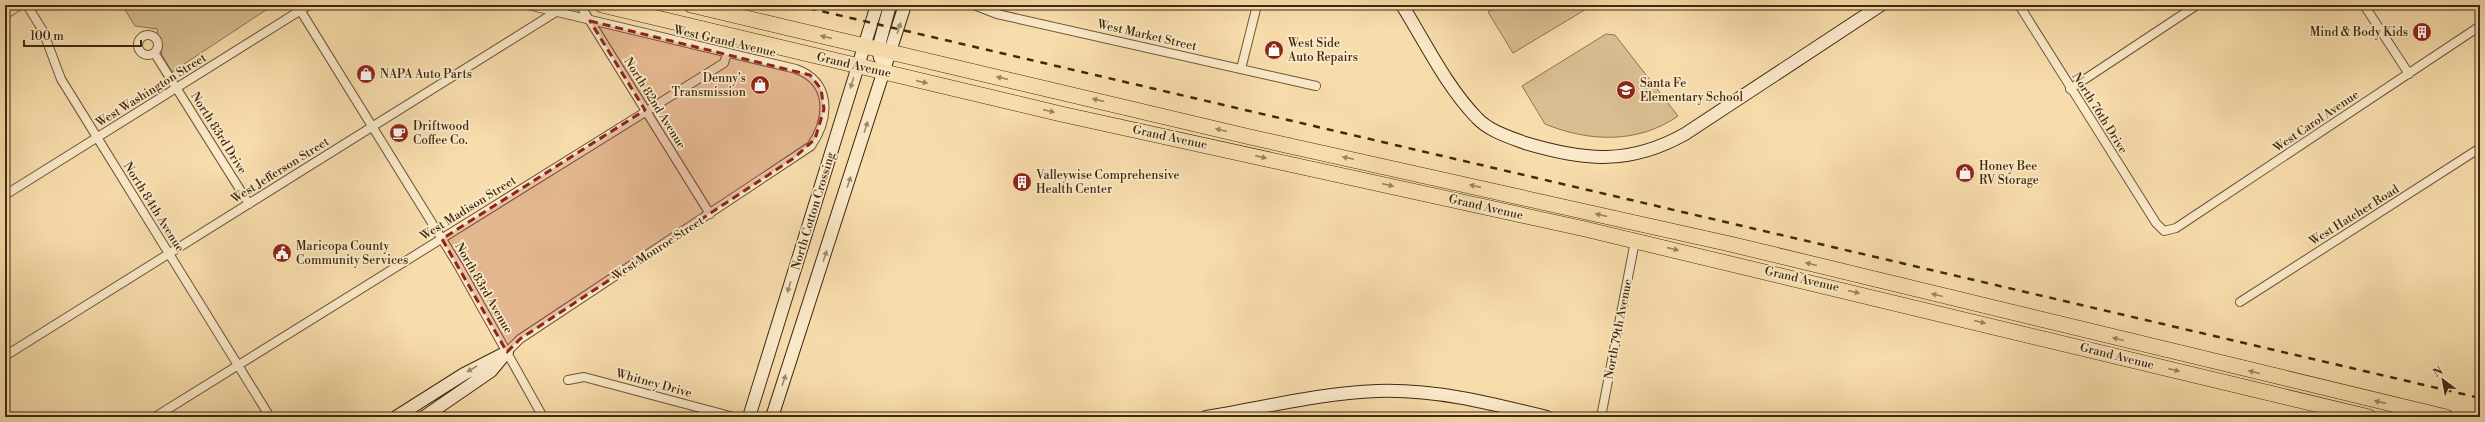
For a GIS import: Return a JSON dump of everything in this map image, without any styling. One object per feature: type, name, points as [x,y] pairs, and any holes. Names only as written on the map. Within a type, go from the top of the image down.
[{"type":"highway","name":"Grand Avenue","points":[[602,5],[1068,115],[1635,241],[1909,305],[2369,417]]},
{"type":"highway","name":"Grand Avenue","points":[[691,5],[1250,137],[1730,244],[2446,417]]},
{"type":"highway","points":[[2150,364],[2156,348]]},
{"type":"main road","points":[[5,12],[16,5]]},
{"type":"street","name":"North 84th Avenue","points":[[27,5],[43,31],[61,79],[270,417]]},
{"type":"street","points":[[528,5],[558,12]]},
{"type":"street","name":"West Jefferson Street","points":[[5,356],[169,252],[249,204],[567,5]]},
{"type":"street","name":"North 82nd Avenue","points":[[580,5],[710,214]]},
{"type":"street","name":"North Cotton Crossing","points":[[772,417],[884,72],[878,49],[876,5]]},
{"type":"street","name":"North Cotton Crossing","points":[[878,49],[890,5]]},
{"type":"street","name":"North Cotton Crossing","points":[[749,417],[857,66],[878,49],[905,5]]},
{"type":"street","name":"West Market Street","points":[[974,5],[997,14],[1316,86]]},
{"type":"street","points":[[1241,69],[1257,5]]},
{"type":"street","points":[[1402,5],[1448,79],[1478,119],[1503,134],[1540,147],[1585,157],[1611,158],[1639,154],[1665,145],[1686,134],[1881,5]]},
{"type":"street","name":"North 76th Drive","points":[[2019,5],[2070,89],[2156,223],[2164,231]]},
{"type":"street","points":[[2070,89],[2197,5]]},
{"type":"street","points":[[2364,5],[2409,74]]},
{"type":"street","name":"West Washington Street","points":[[5,195],[176,88],[303,6]]},
{"type":"street","name":"North 83rd Avenue","points":[[303,6],[309,26],[442,239],[544,417]]},
{"type":"street","name":"West Grand Avenue","points":[[558,12],[727,54],[796,69],[814,78],[821,89],[825,102],[818,133],[811,146]]},
{"type":"street","name":"West Carol Avenue","points":[[2164,231],[2176,228],[2480,26]]},
{"type":"street","name":"North 83rd Drive","points":[[155,54],[249,204]]},
{"type":"street","name":"West Madison Street","points":[[155,417],[442,239],[645,110],[724,63],[727,54]]},
{"type":"street","name":"West Monroe Street","points":[[426,415],[491,371],[520,339],[811,146]]},
{"type":"street","name":"West Hatcher Road","points":[[2240,302],[2480,148]]},
{"type":"street","name":"North 79th Avenue","points":[[1601,417],[1635,241]]},
{"type":"street","name":"West Monroe Street","points":[[396,417],[464,374],[507,352]]},
{"type":"street","name":"Whitney Drive","points":[[568,380],[584,377],[734,417]]},
{"type":"street","points":[[1207,417],[1340,394],[1377,391],[1453,395],[1547,417]]},
{"type":"street","points":[[421,401],[426,415]]},
{"type":"highlighted area","points":[[590,21],[810,75],[821,89],[824,109],[815,139],[794,158],[520,339],[507,352],[442,239],[645,110]]},
{"type":"shaded area","points":[[122,5],[282,6],[266,10],[172,72],[162,55],[157,29],[135,26]]},
{"type":"shaded area","points":[[1500,5],[1593,5],[1513,53],[1488,12]]},
{"type":"shaded area","points":[[1606,34],[1615,35],[1678,116],[1647,132],[1630,136],[1596,137],[1562,130],[1545,124],[1522,86]]},
{"type":"railway","points":[[795,5],[2480,398]]},
{"type":"place","name":"Mind & Body Kids","points":[[2422,32]]},
{"type":"place","name":"West Side Auto Repairs","points":[[1274,50]]},
{"type":"place","name":"NAPA Auto Parts","points":[[366,74]]},
{"type":"place","name":"Denny's Transmission","points":[[760,85]]},
{"type":"place","name":"Santa Fe Elementary School","points":[[1626,90]]},
{"type":"place","name":"Driftwood Coffee Co.","points":[[399,133]]},
{"type":"place","name":"Honey Bee RV Storage","points":[[1965,173]]},
{"type":"place","name":"Valleywise Comprehensive Health Center","points":[[1022,182]]},
{"type":"place","name":"Maricopa County Community Services","points":[[282,253]]}]
